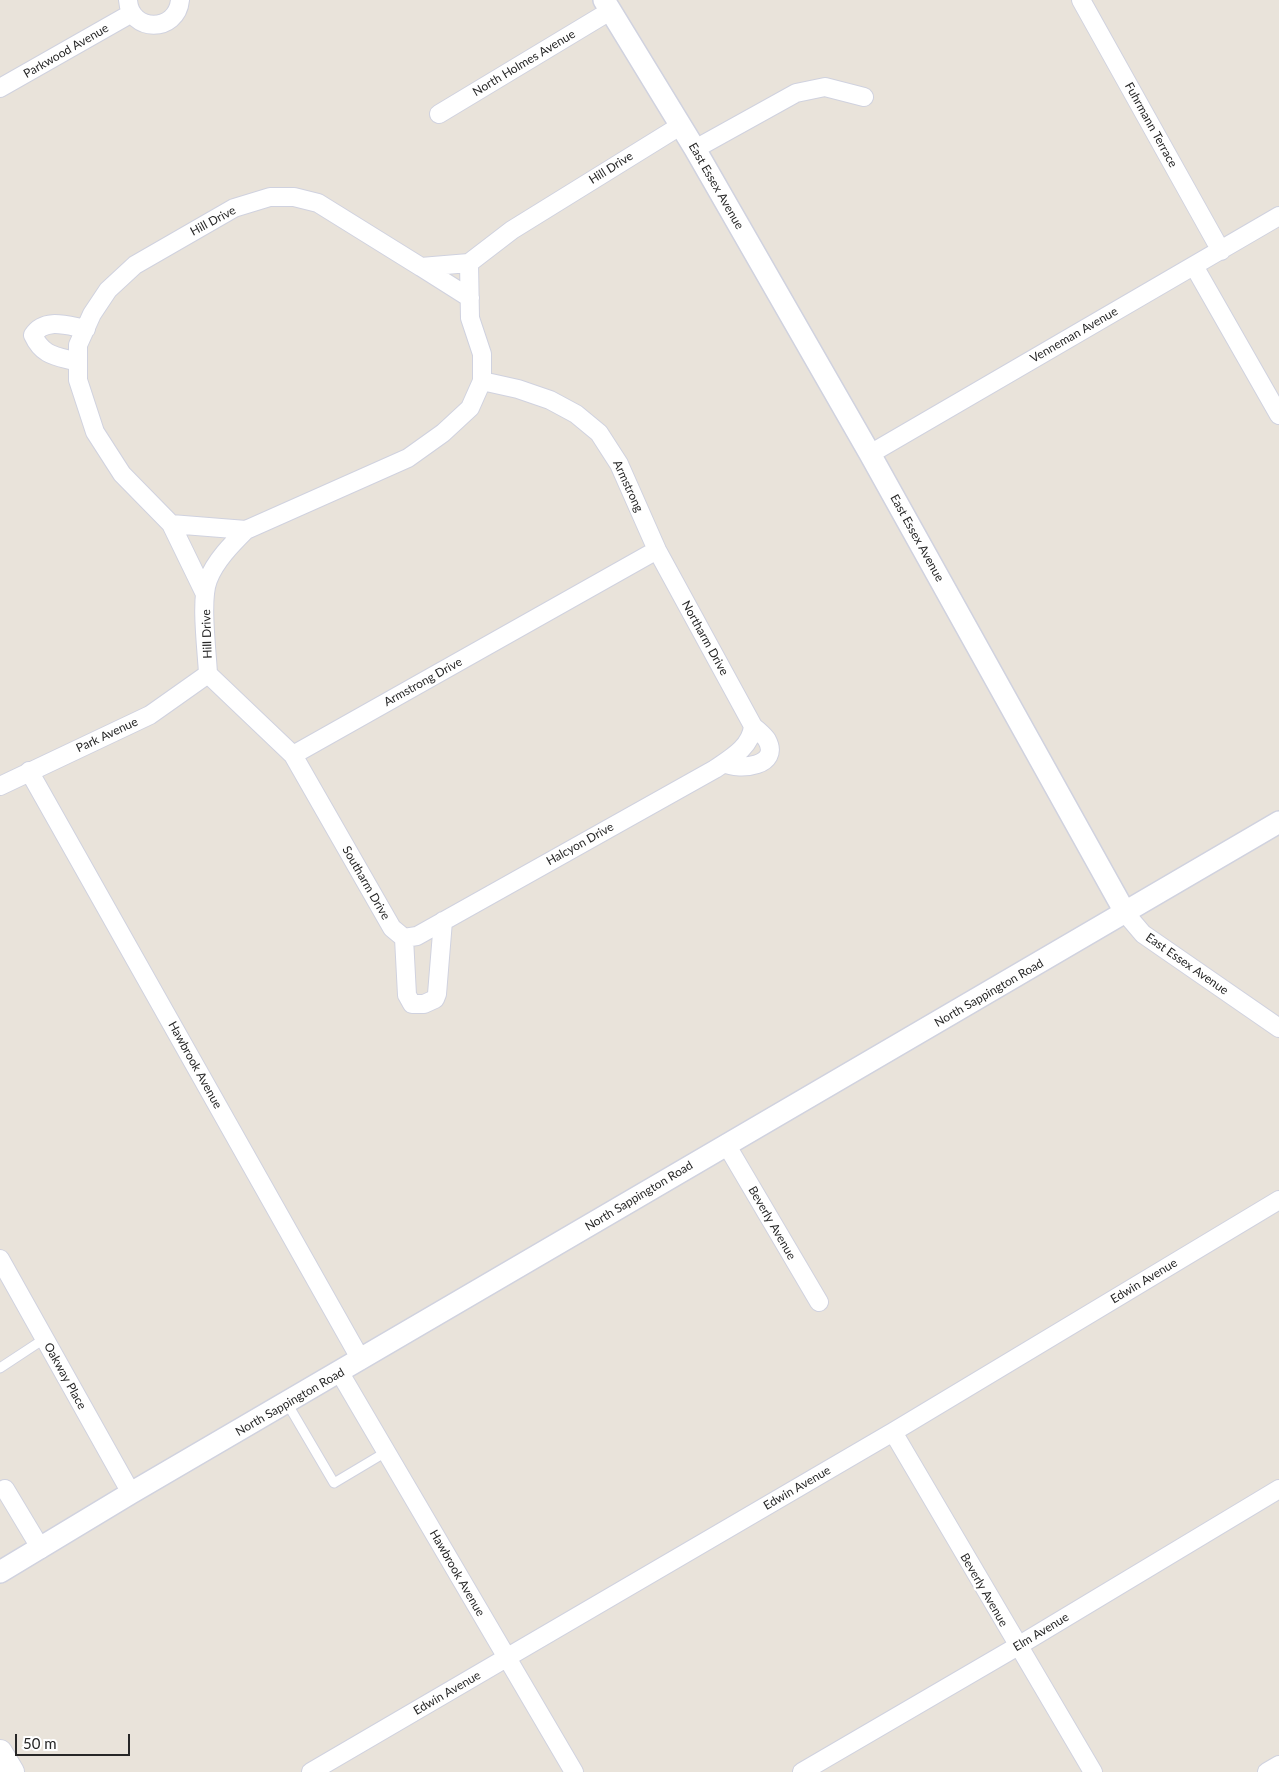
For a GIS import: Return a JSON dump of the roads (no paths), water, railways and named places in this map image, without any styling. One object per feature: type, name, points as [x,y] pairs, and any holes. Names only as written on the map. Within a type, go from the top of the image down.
[{"type":"main road","points":[[0,1752],[12,1772]]},
{"type":"street","name":"Parkwood Avenue","points":[[0,88],[130,6],[144,24],[162,25],[176,14],[180,0]]},
{"type":"street","name":"Fuhrmann Terrace","points":[[1081,0],[1220,251]]},
{"type":"street","name":"North Holmes Avenue","points":[[439,114],[607,6]]},
{"type":"street","name":"East Essex Avenue","points":[[607,6],[695,149],[870,454],[1126,914],[1143,934],[1279,1028]]},
{"type":"street","points":[[695,149],[796,93],[825,88],[864,97]]},
{"type":"street","name":"Hill Drive","points":[[208,674],[205,594],[208,579],[226,550],[246,530],[408,458],[443,433],[470,408],[482,381],[482,354],[470,318],[469,262],[512,230],[680,126]]},
{"type":"street","name":"Hill Drive","points":[[205,594],[170,524],[122,474],[96,432],[78,380],[78,345],[108,290],[136,265],[234,208],[270,197],[294,197],[318,203],[470,298]]},
{"type":"street","name":"Venneman Avenue","points":[[870,454],[1279,216]]},
{"type":"street","points":[[421,267],[469,262]]},
{"type":"street","points":[[1194,266],[1279,415]]},
{"type":"street","points":[[78,362],[50,354],[38,347],[33,335],[38,328],[50,324],[86,329]]},
{"type":"street","name":"Armstrong","points":[[482,381],[518,389],[550,400],[576,414],[599,433],[619,464],[656,550]]},
{"type":"street","name":"Hill Drive","points":[[170,524],[246,530]]},
{"type":"street","name":"Northarm Drive","points":[[656,550],[751,732],[767,740],[770,748],[768,756],[756,766],[733,767],[724,763]]},
{"type":"street","name":"Armstrong Drive","points":[[293,755],[656,550]]},
{"type":"street","points":[[208,674],[293,755]]},
{"type":"street","name":"Park Avenue","points":[[0,786],[30,770],[150,715],[208,674]]},
{"type":"street","name":"Halcyon Drive","points":[[404,938],[417,936],[443,922],[724,763],[743,748],[751,732]]},
{"type":"street","name":"Southarm Drive","points":[[293,755],[392,928],[404,938]]},
{"type":"street","name":"Hawbrook Avenue","points":[[30,770],[362,1360]]},
{"type":"street","name":"North Sappington Road","points":[[0,1572],[131,1493],[340,1373],[726,1144],[1126,914],[1279,822]]},
{"type":"street","points":[[404,938],[407,995],[412,1004],[424,1004],[435,999],[437,994],[443,922]]},
{"type":"street","name":"Beverly Avenue","points":[[726,1144],[818,1302]]},
{"type":"street","name":"Edwin Avenue","points":[[312,1772],[893,1432],[1279,1200]]},
{"type":"street","name":"Oakway Place","points":[[0,1259],[131,1493]]},
{"type":"street","name":"Hawbrook Avenue","points":[[340,1373],[574,1772]]},
{"type":"street","name":"Beverly Avenue","points":[[893,1432],[1093,1772]]},
{"type":"street","points":[[5,1489],[41,1548]]},
{"type":"street","name":"Elm Avenue","points":[[802,1772],[1018,1646],[1279,1489]]},
{"type":"street","points":[[1267,1772],[1279,1765]]},
{"type":"lane","points":[[0,1368],[44,1339]]},
{"type":"lane","points":[[287,1403],[334,1483],[386,1452]]}]
